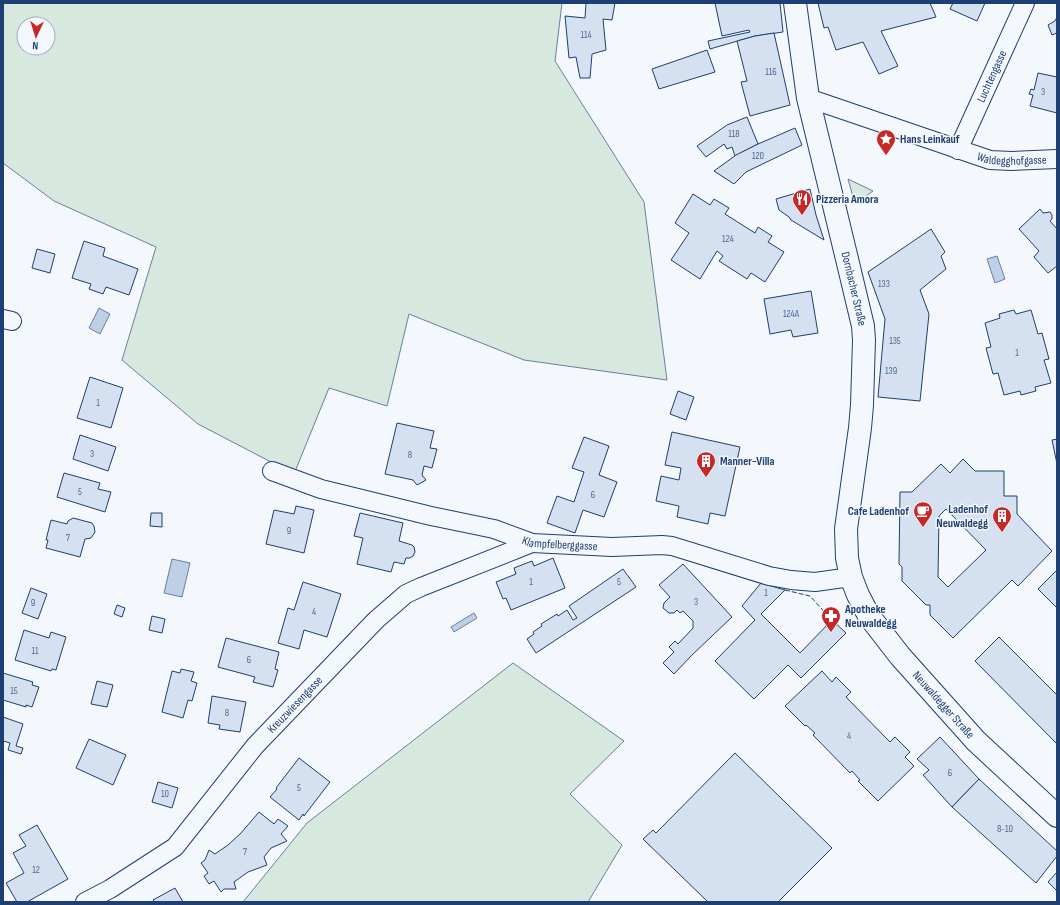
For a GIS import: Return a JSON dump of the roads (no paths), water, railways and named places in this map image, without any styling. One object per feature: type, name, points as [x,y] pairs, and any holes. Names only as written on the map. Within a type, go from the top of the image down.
[{"type":"main road","name":"Dornbacher Straße","points":[[795,3],[808,98],[863,326],[863,398],[860,434],[846,529],[847,558],[851,577]]},
{"type":"main road","name":"Neuwaldegger Straße","points":[[851,577],[869,616],[900,656],[976,741],[1057,816]]},
{"type":"street","name":"Luchtengasse","points":[[958,150],[1025,3]]},
{"type":"street","name":"Waldegghofgasse","points":[[808,98],[990,160],[1011,161],[1057,159]]},
{"type":"street","name":"Klampfelberggasse","points":[[272,471],[321,489],[431,516],[494,529],[532,543],[612,547],[667,545],[769,576],[791,580],[814,582],[851,577]]},
{"type":"street","name":"Kreuzwiesengasse","points":[[85,902],[110,889],[175,847],[255,746],[342,654],[406,594],[532,543]]},
{"type":"water","points":[[997,256],[1005,279],[995,283],[987,259]]},
{"type":"water","points":[[99,308],[110,314],[100,334],[89,328]]},
{"type":"water","points":[[172,559],[190,563],[182,597],[164,593]]},
{"type":"water","points":[[474,613],[477,618],[454,632],[451,627]]},
{"type":"place","name":"Hans Leinkauf","points":[[886,156]]},
{"type":"place","name":"Pizzeria Amora","points":[[802,216]]},
{"type":"place","name":"Manner-Villa","points":[[706,478]]},
{"type":"place","name":"Cafe Ladenhof","points":[[923,528]]},
{"type":"place","name":"Ladenhof Neuwaldegg","points":[[1002,533]]},
{"type":"place","name":"Apotheke Neuwaldegg","points":[[831,633]]}]
